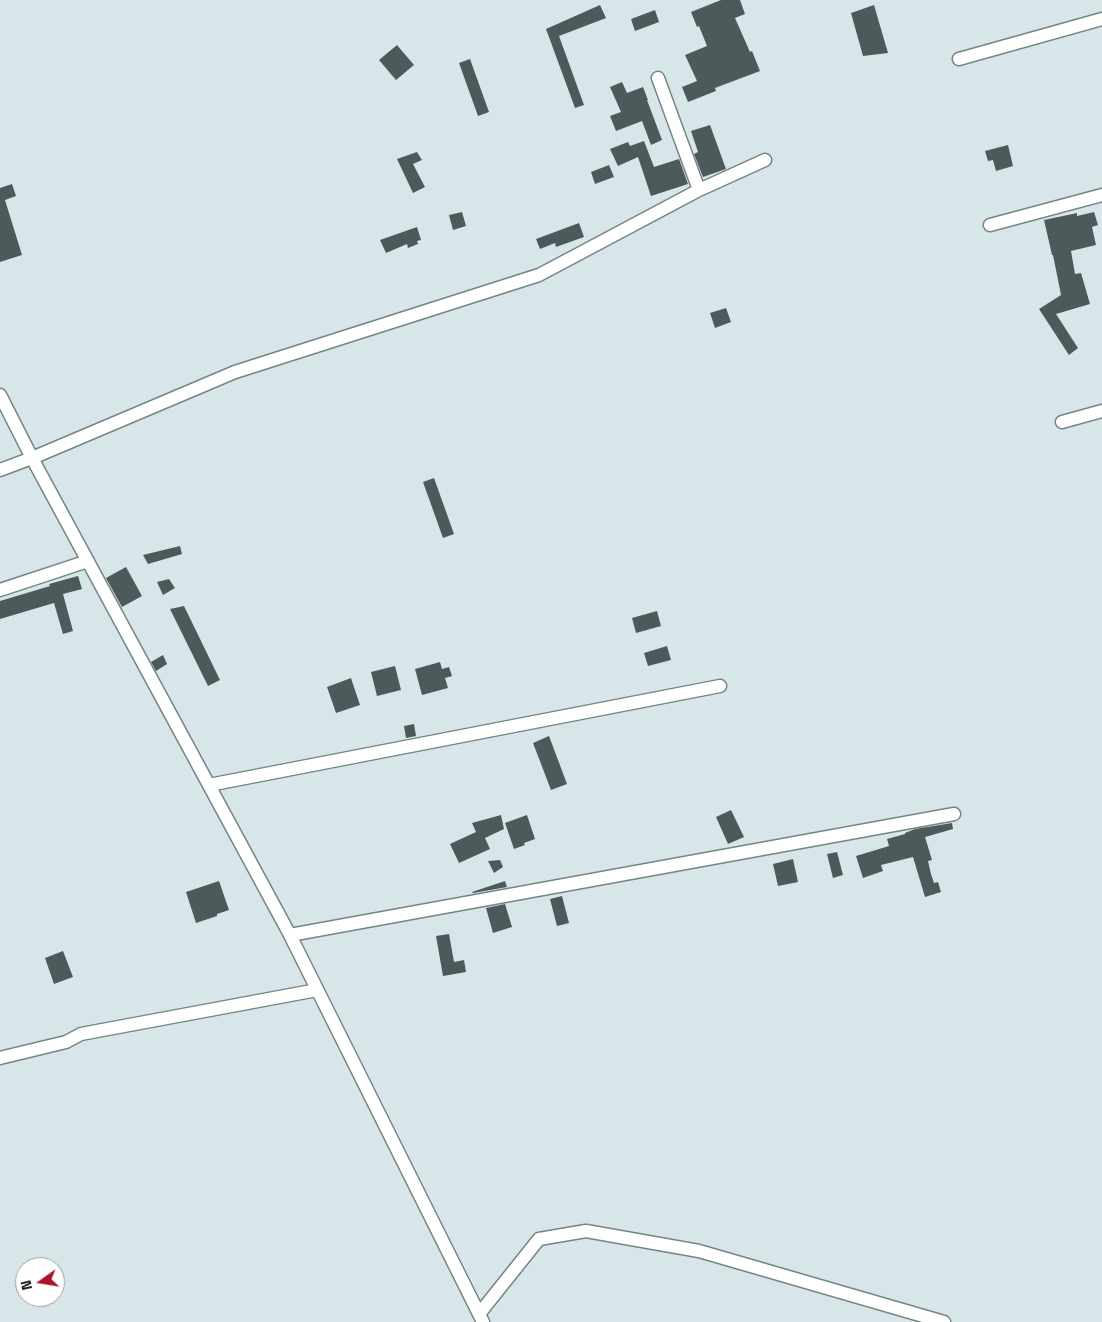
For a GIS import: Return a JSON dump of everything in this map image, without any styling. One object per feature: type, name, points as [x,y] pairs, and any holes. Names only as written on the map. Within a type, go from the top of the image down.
[{"type":"street","points":[[959,59],[1102,19]]},
{"type":"street","points":[[658,78],[699,190]]},
{"type":"street","points":[[0,470],[235,372],[539,275],[699,190],[766,160]]},
{"type":"street","points":[[990,225],[1102,196]]},
{"type":"street","points":[[0,395],[32,458],[290,936],[481,1318],[539,1239],[586,1231],[699,1251],[944,1322]]},
{"type":"street","points":[[1062,422],[1102,412]]},
{"type":"street","points":[[0,590],[88,561]]},
{"type":"street","points":[[209,785],[720,686]]},
{"type":"street","points":[[290,936],[954,814]]},
{"type":"street","points":[[0,1058],[66,1042],[81,1034],[318,990]]},
{"type":"building","points":[[721,0],[740,0],[745,14],[735,18],[760,71],[715,88],[716,91],[688,102],[682,87],[697,81],[685,55],[707,46],[691,12]]},
{"type":"building","points":[[600,5],[606,18],[559,36],[584,105],[575,108],[546,29]]},
{"type":"building","points":[[874,5],[888,53],[863,56],[851,13]]},
{"type":"building","points":[[655,10],[659,22],[635,31],[631,19]]},
{"type":"building","points":[[397,45],[414,65],[396,80],[379,60]]},
{"type":"building","points":[[470,59],[489,112],[478,116],[459,63]]},
{"type":"building","points":[[622,82],[627,93],[643,87],[662,140],[651,145],[642,121],[616,131],[610,116],[621,112],[610,87]]},
{"type":"building","points":[[710,125],[726,169],[703,177],[694,154],[698,152],[691,131]]},
{"type":"building","points":[[644,141],[654,167],[679,159],[688,184],[651,196],[638,157],[618,166],[610,149],[628,142],[630,146]]},
{"type":"building","points":[[1008,145],[1013,166],[996,171],[993,160],[988,161],[985,151]]},
{"type":"building","points":[[417,152],[422,160],[413,164],[425,187],[413,193],[397,159]]},
{"type":"building","points":[[609,165],[614,177],[595,184],[591,172]]},
{"type":"building","points":[[12,184],[16,196],[5,200],[22,255],[0,262],[0,188]]},
{"type":"building","points":[[462,212],[466,226],[453,230],[449,215]]},
{"type":"building","points":[[1094,212],[1098,225],[1092,227],[1096,245],[1071,251],[1075,274],[1081,273],[1090,304],[1056,314],[1078,348],[1069,355],[1039,309],[1061,295],[1044,220],[1077,213],[1077,216]]},
{"type":"building","points":[[579,223],[584,237],[556,247],[555,243],[540,249],[536,239]]},
{"type":"building","points":[[417,227],[421,240],[417,241],[418,244],[408,248],[407,244],[386,253],[380,240]]},
{"type":"building","points":[[726,308],[731,322],[715,328],[710,313]]},
{"type":"building","points":[[434,478],[454,534],[443,538],[423,482]]},
{"type":"building","points":[[180,546],[182,554],[148,564],[143,555]]},
{"type":"building","points":[[126,567],[142,596],[122,607],[106,578]]},
{"type":"building","points":[[78,576],[82,589],[63,594],[73,631],[63,634],[54,603],[0,619],[0,601]]},
{"type":"building","points":[[169,579],[175,588],[163,595],[157,582]]},
{"type":"building","points":[[184,606],[220,680],[208,686],[170,609]]},
{"type":"building","points":[[657,611],[661,626],[636,633],[632,618]]},
{"type":"building","points":[[667,646],[671,660],[648,666],[644,653]]},
{"type":"building","points":[[163,655],[167,664],[156,671],[151,662]]},
{"type":"building","points":[[440,662],[442,669],[449,667],[452,676],[445,678],[448,688],[422,695],[415,669]]},
{"type":"building","points":[[395,666],[401,690],[377,696],[371,672]]},
{"type":"building","points":[[351,678],[360,705],[336,713],[327,687]]},
{"type":"building","points":[[414,724],[416,736],[406,738],[404,726]]},
{"type":"building","points":[[549,736],[567,784],[551,790],[533,743]]},
{"type":"building","points":[[731,810],[744,837],[728,844],[716,817]]},
{"type":"building","points":[[501,815],[504,829],[485,838],[490,849],[459,863],[450,844],[476,832],[472,823]]},
{"type":"building","points":[[527,815],[535,839],[514,849],[505,823]]},
{"type":"building","points":[[952,823],[953,829],[925,837],[932,860],[928,861],[931,874],[934,883],[938,882],[941,892],[925,897],[913,857],[881,865],[883,871],[863,878],[856,856],[889,846],[887,839],[915,829]]},
{"type":"building","points":[[837,852],[843,875],[833,878],[827,854]]},
{"type":"building","points":[[793,859],[798,882],[778,886],[773,864]]},
{"type":"building","points":[[500,860],[503,867],[494,873],[488,861]]},
{"type":"building","points":[[219,881],[229,910],[196,923],[186,892]]},
{"type":"building","points":[[505,881],[507,887],[472,892]]},
{"type":"building","points":[[562,896],[569,923],[557,926],[550,899]]},
{"type":"building","points":[[505,904],[512,927],[493,933],[486,908]]},
{"type":"building","points":[[449,934],[454,962],[464,960],[466,972],[443,976],[436,936]]},
{"type":"building","points":[[63,951],[73,977],[54,984],[45,958]]}]
